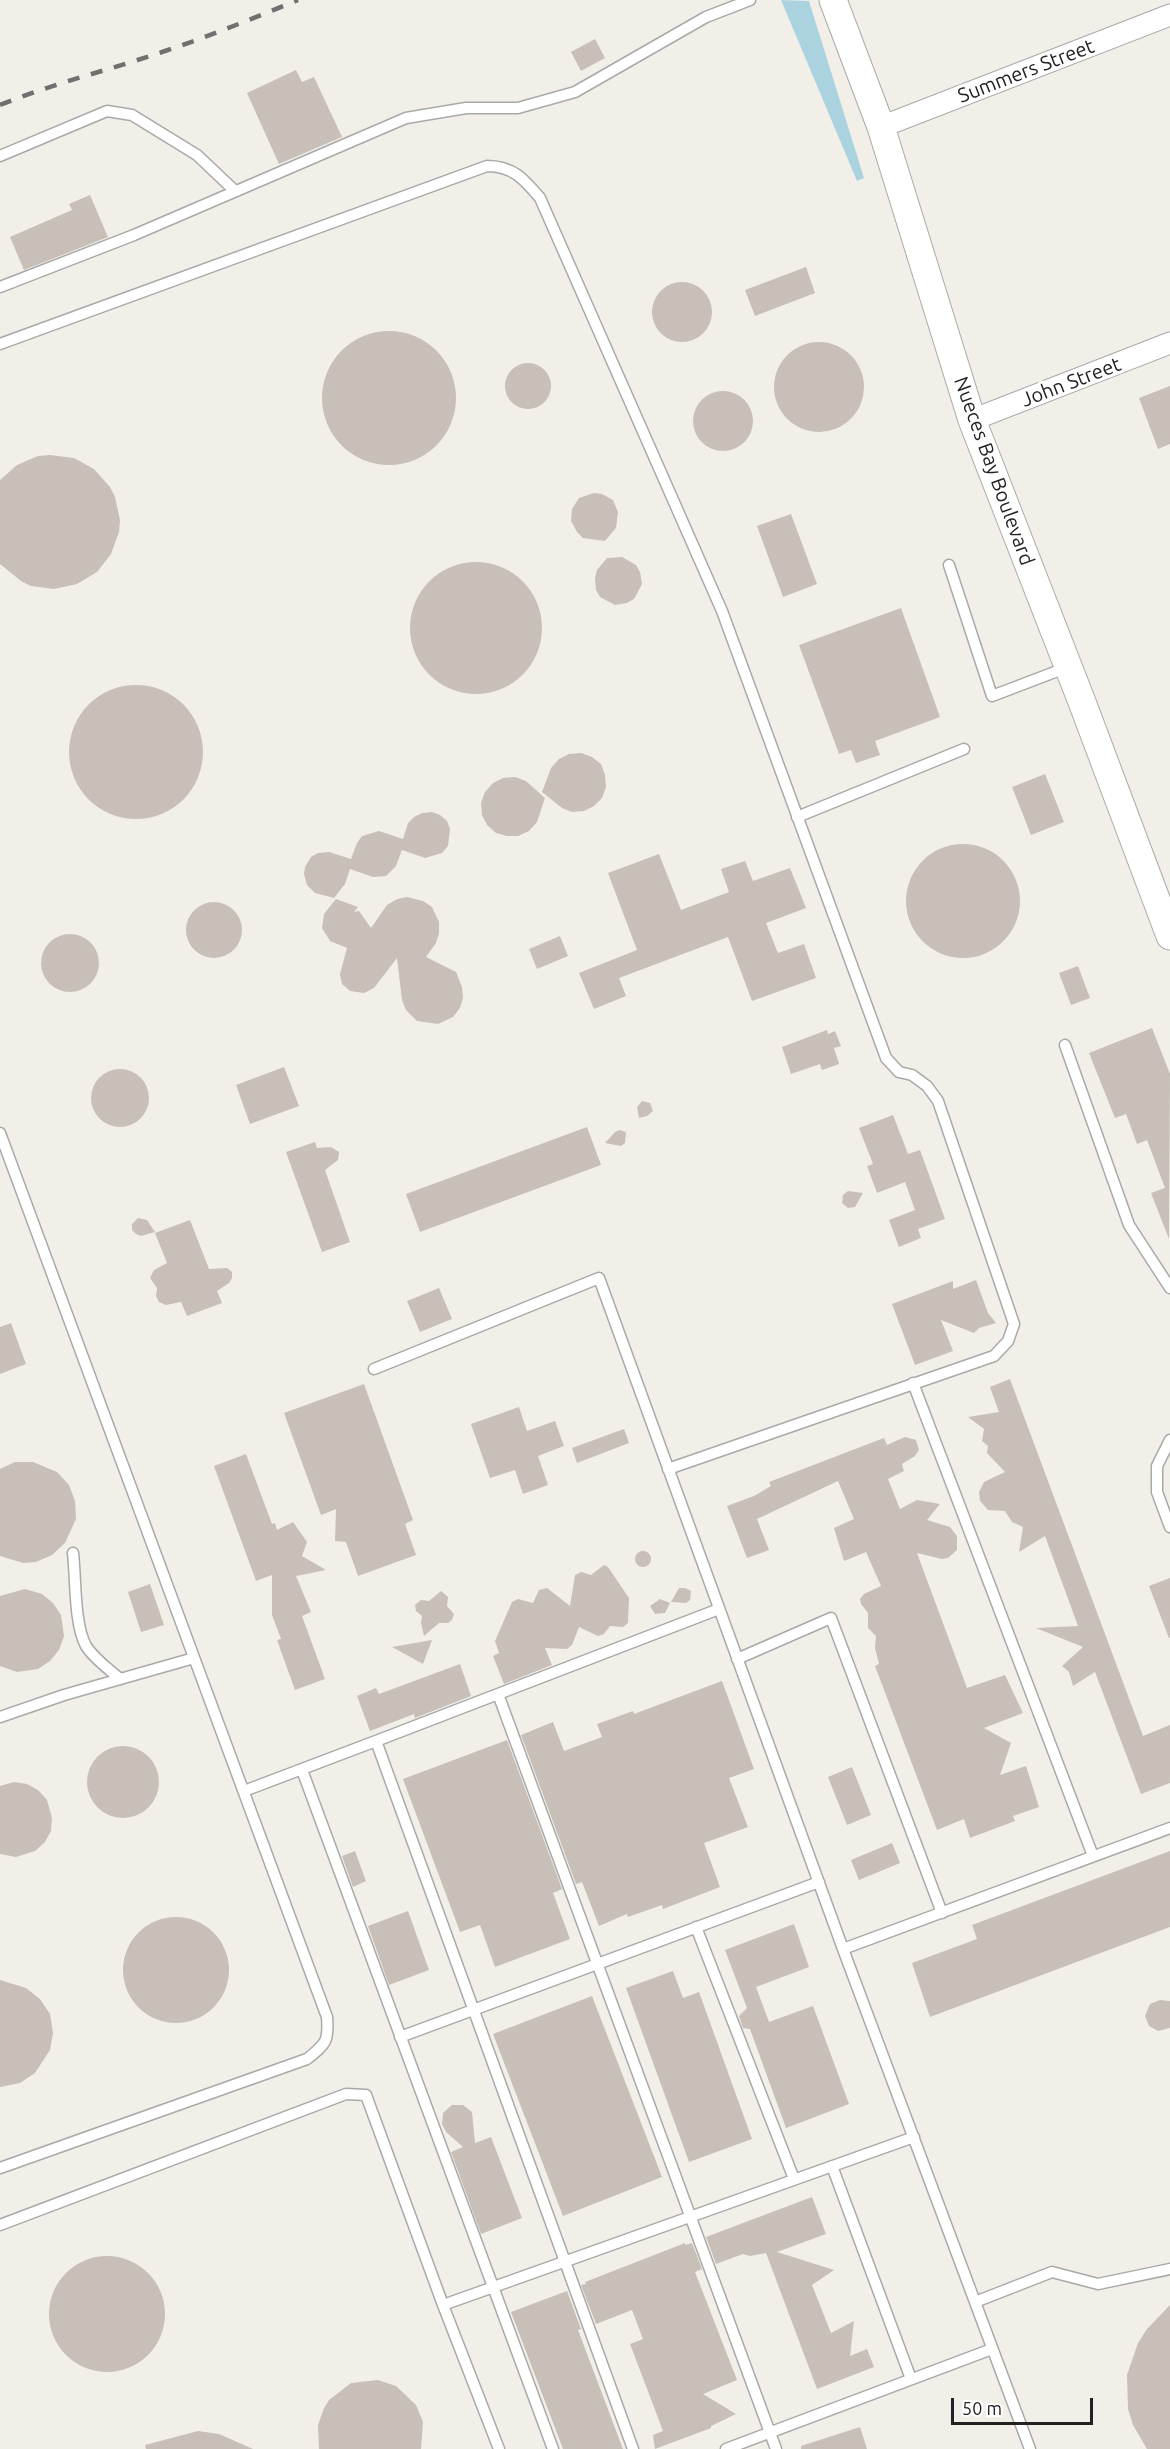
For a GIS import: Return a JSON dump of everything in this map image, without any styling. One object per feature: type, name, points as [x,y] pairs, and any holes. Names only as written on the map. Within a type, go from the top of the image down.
[{"type":"street","name":"Nueces Bay Boulevard","points":[[833,0],[881,127],[972,420],[1069,667],[1170,936]]},
{"type":"street","name":"Summers Street","points":[[881,127],[1170,15]]},
{"type":"street","name":"John Street","points":[[972,420],[1170,343]]},
{"type":"lane","points":[[0,287],[134,235],[406,118],[466,108],[518,108],[575,92],[706,16],[750,0]]},
{"type":"lane","points":[[0,156],[107,111],[132,115],[196,155],[235,191]]},
{"type":"lane","points":[[0,344],[487,166],[502,166],[525,180],[540,198],[722,611],[886,1058],[899,1072],[912,1075],[927,1086],[938,1101],[1014,1324],[1008,1341],[994,1356],[668,1469]]},
{"type":"lane","points":[[949,565],[992,696],[1069,667]]},
{"type":"lane","points":[[797,817],[964,749]]},
{"type":"lane","points":[[1065,1045],[1129,1225],[1170,1288]]},
{"type":"lane","points":[[0,1133],[327,2017],[329,2036],[322,2047],[307,2059],[0,2168]]},
{"type":"lane","points":[[374,1369],[598,1278],[843,1949],[1030,2449]]},
{"type":"lane","points":[[913,1383],[1093,1856]]},
{"type":"lane","points":[[1170,1440],[1157,1466],[1157,1492],[1170,1527]]},
{"type":"lane","points":[[74,1553],[79,1619],[86,1645],[97,1659],[120,1679]]},
{"type":"lane","points":[[244,1791],[719,1609]]},
{"type":"lane","points":[[737,1659],[831,1618],[942,1912]]},
{"type":"lane","points":[[0,1717],[194,1658]]},
{"type":"lane","points":[[498,1694],[776,2449]]},
{"type":"lane","points":[[376,1741],[633,2449]]},
{"type":"lane","points":[[302,1770],[553,2449]]},
{"type":"lane","points":[[843,1949],[1170,1828]]},
{"type":"lane","points":[[400,2037],[819,1882]]},
{"type":"lane","points":[[696,1927],[794,2179]]},
{"type":"lane","points":[[0,2225],[346,2094],[366,2095],[442,2305],[499,2449]]},
{"type":"lane","points":[[442,2305],[914,2138]]},
{"type":"lane","points":[[832,2166],[911,2379]]},
{"type":"lane","points":[[975,2302],[1052,2272],[1098,2284],[1170,2269]]},
{"type":"lane","points":[[726,2449],[992,2349]]},
{"type":"water","points":[[781,0],[809,1],[864,178],[857,181]]},
{"type":"building","points":[[595,39],[605,58],[581,71],[571,52]]},
{"type":"building","points":[[296,70],[302,82],[314,77],[342,137],[279,164],[247,93]]},
{"type":"building","points":[[90,195],[108,237],[24,270],[10,237],[72,210],[69,204]]},
{"type":"building","points":[[806,267],[815,293],[755,316],[745,290]]},
{"type":"building","points":[[676,282],[688,282],[699,287],[707,295],[712,312],[710,324],[699,337],[688,342],[676,342],[665,337],[657,329],[652,318],[652,306],[657,295],[665,287]]},
{"type":"building","points":[[389,331],[415,336],[437,350],[451,372],[456,398],[451,424],[437,446],[415,460],[389,465],[363,460],[341,446],[327,424],[322,398],[327,372],[341,350],[363,336]]},
{"type":"building","points":[[819,342],[836,345],[851,355],[861,370],[864,387],[861,404],[851,419],[836,429],[819,432],[802,429],[787,419],[777,404],[774,387],[777,370],[787,355],[802,345]]},
{"type":"building","points":[[528,363],[544,370],[551,386],[544,402],[528,409],[512,402],[505,386],[512,370]]},
{"type":"building","points":[[1170,386],[1170,444],[1158,449],[1139,398]]},
{"type":"building","points":[[717,391],[729,391],[740,396],[748,404],[753,421],[751,433],[740,446],[729,451],[717,451],[706,446],[698,438],[693,427],[693,415],[698,404],[706,396]]},
{"type":"building","points":[[38,456],[74,458],[94,469],[110,487],[115,497],[120,520],[119,532],[111,554],[97,572],[77,584],[54,589],[31,586],[0,564],[0,480],[17,465]]},
{"type":"building","points":[[594,493],[602,494],[613,500],[618,512],[616,528],[605,541],[583,538],[571,521],[572,509],[579,498]]},
{"type":"building","points":[[791,514],[817,584],[783,597],[757,526]]},
{"type":"building","points":[[622,557],[636,565],[642,584],[634,599],[615,605],[600,597],[596,590],[595,578],[597,570],[607,558]]},
{"type":"building","points":[[476,562],[501,567],[523,581],[537,603],[542,628],[537,653],[523,675],[501,689],[476,694],[451,689],[429,675],[415,653],[410,628],[415,603],[429,581],[451,567]]},
{"type":"building","points":[[901,608],[940,717],[875,741],[880,755],[856,763],[851,750],[839,754],[799,645]]},
{"type":"building","points":[[136,685],[162,690],[183,705],[198,726],[203,752],[198,778],[183,799],[162,814],[136,819],[110,814],[89,799],[74,778],[69,752],[74,726],[89,705],[110,690]]},
{"type":"building","points":[[581,753],[601,764],[606,787],[602,798],[594,806],[584,811],[572,812],[562,808],[542,792],[551,768],[559,759],[569,754]]},
{"type":"building","points":[[1045,774],[1064,822],[1031,835],[1012,787]]},
{"type":"building","points":[[515,777],[526,781],[545,798],[537,822],[529,831],[518,836],[507,836],[496,833],[487,825],[482,815],[481,803],[485,792],[493,783],[503,778]]},
{"type":"building","points":[[432,812],[447,821],[450,829],[448,846],[442,853],[425,858],[402,850],[396,866],[386,876],[373,877],[350,869],[345,884],[334,898],[315,893],[307,885],[305,867],[311,857],[318,853],[329,852],[351,859],[362,836],[379,831],[403,839],[408,823],[414,817]]},
{"type":"building","points":[[963,844],[985,848],[1004,860],[1016,879],[1020,901],[1016,923],[1004,942],[985,954],[963,958],[941,954],[922,942],[910,923],[906,901],[910,879],[922,860],[941,848]]},
{"type":"building","points":[[659,854],[681,910],[729,892],[721,869],[745,861],[753,881],[790,868],[806,908],[766,923],[778,953],[804,944],[816,978],[752,1001],[728,937],[619,978],[626,996],[594,1009],[579,973],[637,950],[608,873]]},
{"type":"building","points":[[407,897],[423,901],[432,907],[439,922],[439,933],[436,943],[426,957],[456,972],[462,987],[463,998],[460,1008],[453,1017],[438,1024],[417,1021],[406,1010],[402,1000],[397,958],[374,988],[364,993],[350,991],[342,984],[340,974],[347,948],[330,941],[322,928],[324,914],[336,899],[358,907],[354,912],[359,911],[371,928],[387,905],[397,899]]},
{"type":"building","points":[[214,902],[225,904],[234,910],[240,919],[242,930],[240,941],[234,950],[225,956],[214,958],[203,956],[194,950],[188,941],[186,930],[188,919],[194,910],[203,904]]},
{"type":"building","points":[[64,934],[76,934],[91,942],[99,957],[99,969],[91,984],[76,992],[64,992],[49,984],[41,969],[41,957],[49,942]]},
{"type":"building","points":[[560,936],[568,956],[537,969],[529,949]]},
{"type":"building","points":[[1078,966],[1090,998],[1071,1005],[1059,973]]},
{"type":"building","points":[[1152,1028],[1170,1074],[1169,1239],[1151,1193],[1165,1188],[1147,1140],[1137,1144],[1126,1114],[1115,1118],[1089,1053]]},
{"type":"building","points":[[827,1030],[828,1034],[835,1031],[841,1046],[834,1048],[839,1064],[822,1070],[820,1064],[791,1074],[782,1047]]},
{"type":"building","points":[[284,1067],[299,1106],[250,1124],[236,1085]]},
{"type":"building","points":[[114,1069],[126,1069],[141,1077],[149,1092],[149,1104],[141,1119],[126,1127],[114,1127],[99,1119],[91,1104],[91,1092],[99,1077]]},
{"type":"building","points":[[642,1101],[650,1103],[653,1111],[639,1118],[637,1107]]},
{"type":"building","points":[[893,1115],[908,1154],[920,1150],[945,1219],[918,1229],[921,1238],[899,1247],[889,1220],[915,1210],[905,1182],[877,1193],[867,1166],[873,1164],[859,1128]]},
{"type":"building","points":[[587,1127],[601,1165],[420,1232],[406,1194]]},
{"type":"building","points":[[620,1130],[626,1132],[625,1143],[621,1146],[605,1143],[615,1132]]},
{"type":"building","points":[[315,1142],[317,1148],[331,1147],[339,1152],[338,1160],[325,1170],[350,1242],[322,1252],[286,1152]]},
{"type":"building","points":[[848,1191],[863,1193],[855,1207],[848,1208],[842,1203],[843,1195]]},
{"type":"building","points":[[138,1218],[147,1220],[155,1232],[141,1236],[136,1234],[132,1230],[132,1224]]},
{"type":"building","points":[[190,1220],[209,1269],[227,1268],[232,1272],[232,1278],[229,1283],[217,1291],[222,1303],[187,1316],[181,1302],[166,1305],[159,1302],[156,1296],[157,1288],[150,1278],[154,1270],[167,1263],[155,1233]]},
{"type":"building","points":[[976,1280],[988,1313],[996,1323],[979,1328],[974,1333],[941,1320],[953,1351],[915,1365],[892,1304],[953,1281],[953,1289]]},
{"type":"building","points":[[439,1288],[452,1319],[420,1332],[407,1301]]},
{"type":"building","points":[[11,1323],[26,1364],[0,1374],[0,1327]]},
{"type":"building","points":[[1010,1379],[1143,1736],[1170,1725],[1170,1783],[1141,1794],[1095,1672],[1073,1686],[1069,1672],[1062,1666],[1083,1647],[1036,1628],[1078,1626],[1045,1536],[1019,1552],[1023,1527],[1012,1522],[1005,1511],[988,1510],[980,1501],[979,1492],[984,1482],[1005,1472],[987,1453],[988,1446],[982,1441],[984,1429],[968,1417],[999,1412],[990,1387]]},
{"type":"building","points":[[364,1384],[413,1520],[405,1524],[416,1555],[358,1576],[346,1542],[335,1541],[336,1509],[321,1515],[284,1413]]},
{"type":"building","points":[[519,1407],[527,1431],[555,1421],[564,1446],[538,1456],[548,1485],[523,1494],[515,1470],[490,1478],[471,1424]]},
{"type":"building","points":[[624,1429],[629,1443],[577,1463],[572,1448]]},
{"type":"building","points":[[905,1437],[916,1440],[919,1450],[915,1456],[902,1464],[904,1471],[888,1479],[900,1509],[917,1500],[940,1504],[927,1520],[950,1527],[957,1536],[957,1550],[948,1558],[942,1559],[917,1553],[967,1688],[1005,1675],[1023,1713],[984,1728],[1011,1743],[1000,1775],[1026,1766],[1039,1807],[1013,1816],[1015,1821],[970,1838],[964,1819],[937,1830],[875,1666],[879,1664],[875,1648],[876,1636],[868,1628],[868,1613],[860,1599],[864,1594],[881,1586],[866,1552],[844,1561],[834,1528],[854,1519],[838,1481],[757,1519],[769,1550],[747,1558],[727,1506],[754,1496],[771,1486],[769,1482],[884,1438],[887,1445]]},
{"type":"building","points":[[246,1454],[272,1524],[275,1523],[277,1530],[293,1522],[307,1542],[302,1556],[326,1570],[296,1576],[311,1612],[302,1616],[325,1679],[295,1690],[277,1640],[281,1639],[272,1615],[272,1575],[256,1581],[214,1466]]},
{"type":"building","points":[[15,1462],[33,1462],[57,1472],[69,1485],[75,1501],[76,1519],[65,1543],[52,1555],[36,1562],[23,1563],[0,1556],[0,1469]]},
{"type":"building","points":[[643,1551],[651,1559],[643,1567],[635,1559]]},
{"type":"building","points":[[604,1565],[608,1567],[629,1598],[628,1623],[623,1627],[610,1626],[604,1634],[598,1636],[579,1627],[572,1645],[567,1649],[545,1648],[552,1665],[504,1684],[493,1656],[499,1653],[495,1641],[512,1602],[518,1599],[533,1603],[539,1590],[547,1588],[570,1606],[575,1575],[581,1572],[591,1575]]},
{"type":"building","points":[[1170,1578],[1170,1638],[1169,1638],[1149,1586]]},
{"type":"building","points":[[150,1584],[164,1625],[141,1632],[128,1592]]},
{"type":"building","points":[[679,1588],[691,1591],[690,1600],[686,1603],[671,1602]]},
{"type":"building","points":[[25,1589],[42,1594],[53,1603],[61,1615],[64,1636],[59,1650],[50,1661],[38,1669],[17,1672],[0,1666],[0,1596]]},
{"type":"building","points":[[441,1591],[448,1597],[447,1606],[454,1614],[452,1620],[448,1623],[439,1623],[424,1636],[422,1616],[416,1611],[415,1605],[421,1600],[429,1601]]},
{"type":"building","points":[[660,1599],[670,1603],[665,1613],[655,1614],[650,1606]]},
{"type":"building","points":[[432,1640],[423,1664],[392,1647]]},
{"type":"building","points":[[460,1664],[471,1696],[415,1718],[414,1714],[370,1731],[357,1696],[376,1688],[379,1694]]},
{"type":"building","points":[[722,1681],[754,1769],[729,1778],[748,1827],[704,1843],[720,1887],[663,1909],[662,1905],[628,1917],[627,1914],[599,1926],[582,1882],[576,1884],[521,1735],[553,1722],[564,1751],[602,1737],[597,1724],[633,1711],[634,1714]]},
{"type":"building","points":[[507,1740],[562,1889],[553,1893],[570,1939],[495,1967],[480,1925],[460,1932],[403,1779]]},
{"type":"building","points":[[116,1746],[130,1746],[149,1756],[159,1775],[159,1789],[149,1808],[130,1818],[116,1818],[97,1808],[87,1789],[87,1775],[97,1756]]},
{"type":"building","points":[[852,1767],[871,1815],[847,1825],[828,1777]]},
{"type":"building","points":[[14,1782],[27,1784],[38,1790],[47,1800],[52,1818],[51,1831],[45,1842],[35,1851],[16,1857],[0,1854],[0,1786]]},
{"type":"building","points":[[892,1843],[900,1863],[859,1880],[851,1860]]},
{"type":"building","points":[[355,1851],[366,1881],[353,1887],[342,1856]]},
{"type":"building","points":[[1170,1851],[1170,1927],[930,2017],[912,1963],[977,1939],[972,1925]]},
{"type":"building","points":[[408,1911],[429,1970],[389,1985],[368,1926]]},
{"type":"building","points":[[176,1917],[196,1921],[214,1932],[225,1950],[229,1970],[225,1990],[214,2008],[196,2019],[176,2023],[156,2019],[138,2008],[127,1990],[123,1970],[127,1950],[138,1932],[156,1921]]},
{"type":"building","points":[[794,1924],[809,1967],[756,1987],[769,2022],[813,2006],[849,2104],[786,2128],[750,2029],[743,2028],[739,2016],[747,2008],[725,1950]]},
{"type":"building","points":[[673,1971],[683,1998],[699,1992],[752,2139],[689,2162],[626,1988]]},
{"type":"building","points":[[0,1980],[26,1988],[40,1999],[50,2014],[53,2033],[50,2050],[35,2073],[20,2083],[0,2087]]},
{"type":"building","points":[[592,1996],[662,2177],[563,2216],[493,2034]]},
{"type":"building","points":[[1160,2000],[1170,2001],[1170,2028],[1158,2031],[1149,2026],[1145,2016],[1150,2004]]},
{"type":"building","points":[[452,2105],[463,2105],[472,2112],[475,2143],[491,2137],[522,2218],[481,2234],[451,2152],[463,2147],[446,2132],[442,2124],[443,2113]]},
{"type":"building","points":[[812,2197],[826,2234],[777,2252],[834,2270],[812,2285],[831,2333],[854,2321],[850,2356],[867,2349],[874,2367],[817,2389],[766,2253],[750,2256],[743,2254],[716,2264],[706,2237]]},
{"type":"building","points":[[685,2243],[685,2245],[692,2243],[702,2269],[695,2272],[737,2380],[703,2394],[736,2414],[711,2428],[655,2449],[653,2435],[663,2431],[630,2344],[643,2339],[632,2310],[596,2324],[581,2285]]},
{"type":"building","points":[[107,2256],[129,2261],[148,2273],[160,2292],[165,2314],[160,2336],[148,2355],[129,2367],[107,2372],[85,2367],[66,2355],[54,2336],[49,2314],[54,2292],[66,2273],[85,2261]]},
{"type":"building","points":[[567,2291],[581,2329],[578,2330],[623,2449],[563,2449],[511,2312]]},
{"type":"building","points":[[1170,2305],[1170,2449],[1147,2449],[1133,2425],[1128,2409],[1127,2375],[1138,2343],[1147,2329]]},
{"type":"building","points":[[378,2380],[396,2386],[416,2405],[423,2422],[421,2449],[319,2449],[318,2425],[329,2400],[351,2383]]},
{"type":"building","points":[[860,2427],[867,2449],[801,2449],[801,2446]]},
{"type":"building","points":[[198,2431],[219,2434],[253,2449],[146,2449],[145,2445]]},
{"type":"railway","points":[[0,105],[182,45],[298,0]]}]
